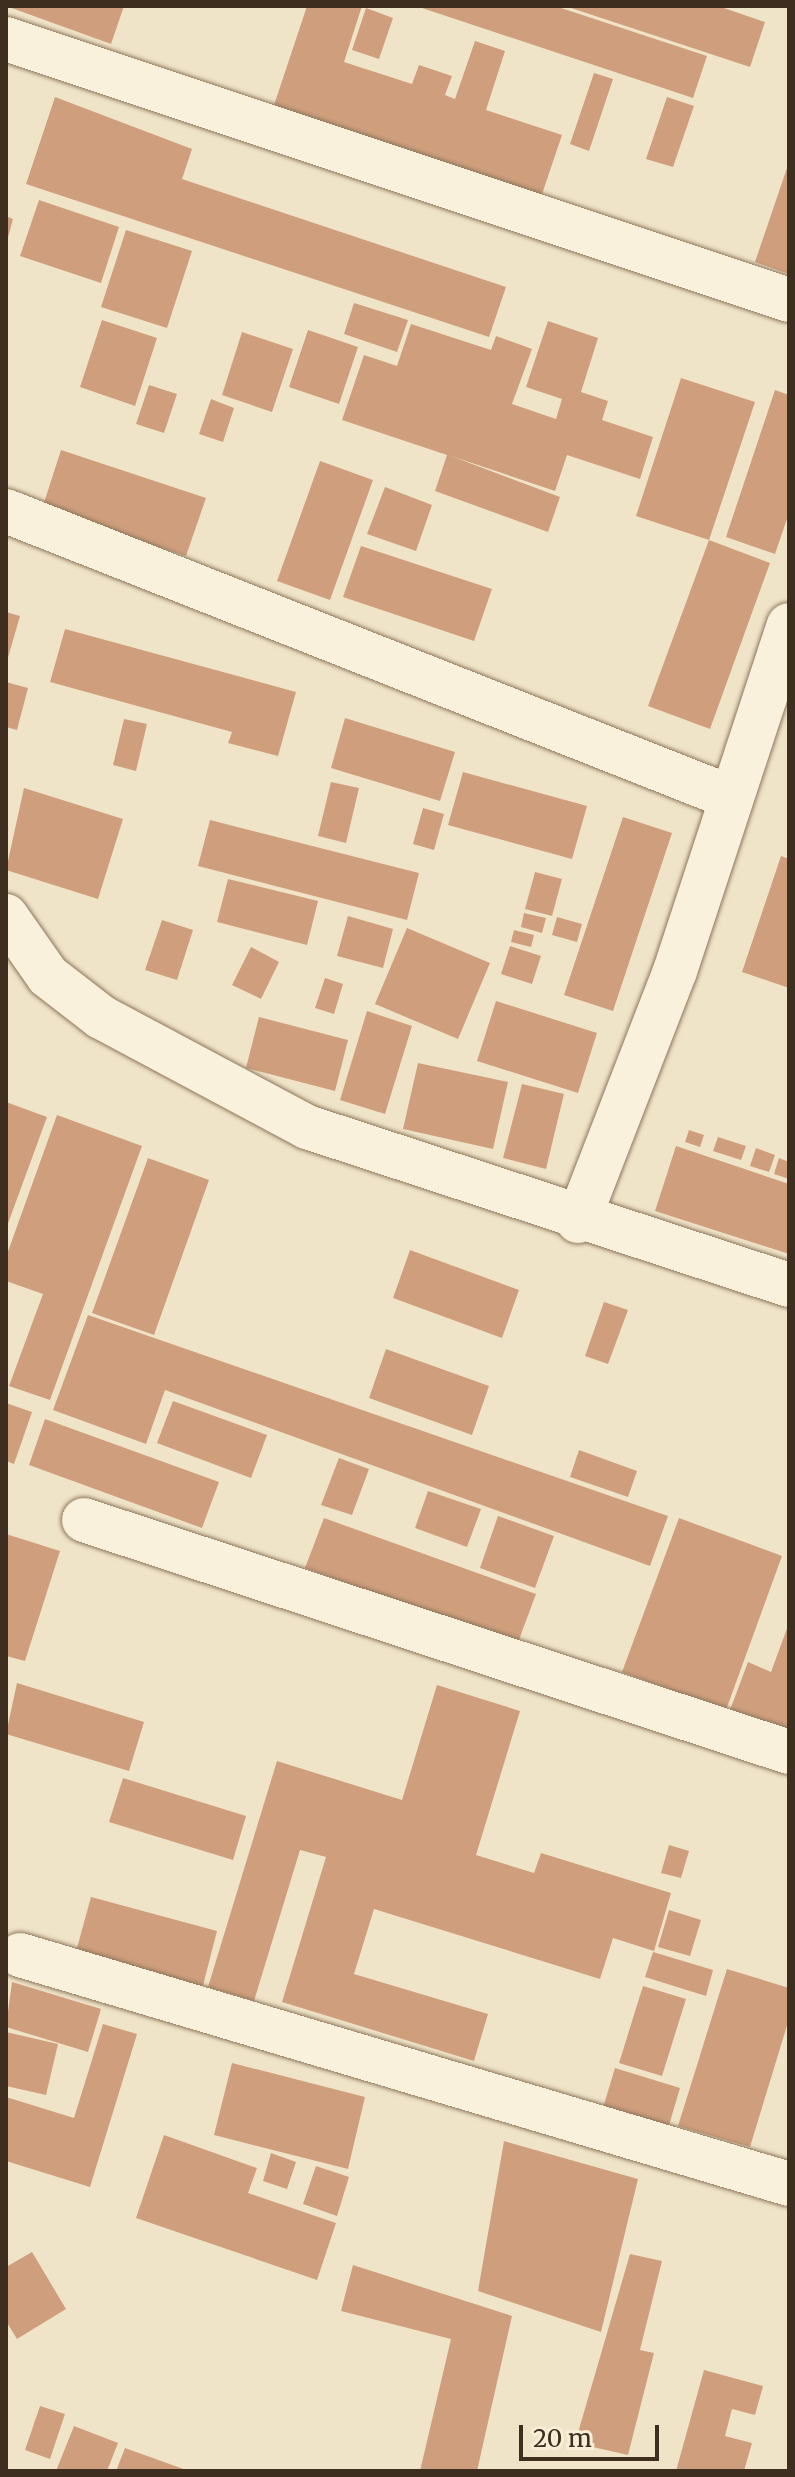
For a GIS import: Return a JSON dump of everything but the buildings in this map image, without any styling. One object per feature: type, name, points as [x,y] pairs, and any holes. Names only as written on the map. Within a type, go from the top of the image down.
[{"type":"street","points":[[6,39],[789,300]]},
{"type":"street","points":[[6,511],[730,797]]},
{"type":"street","points":[[578,1221],[675,971],[789,625]]},
{"type":"street","points":[[6,916],[48,976],[164,1053],[307,1127],[578,1221],[789,1285]]},
{"type":"street","points":[[84,1520],[789,1752]]},
{"type":"street","points":[[20,1955],[789,2184]]}]
